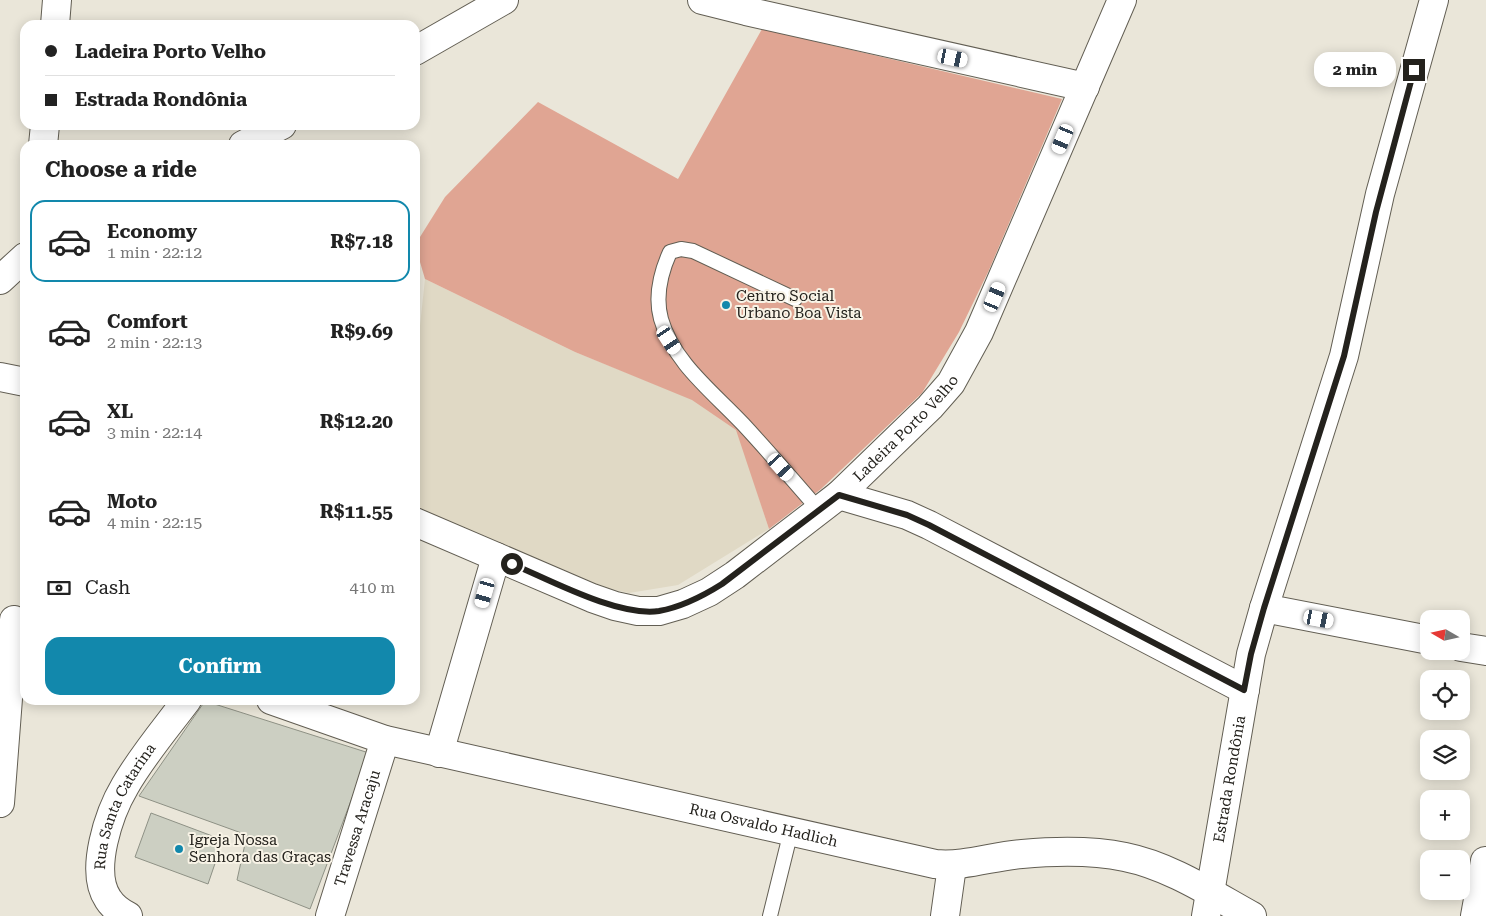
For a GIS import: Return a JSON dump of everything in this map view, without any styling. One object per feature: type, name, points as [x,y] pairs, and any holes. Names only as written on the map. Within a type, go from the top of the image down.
[{"type":"street","points":[[55,20],[57,0]]},
{"type":"street","points":[[420,48],[504,0]]},
{"type":"street","points":[[702,0],[756,14],[1085,87]]},
{"type":"street","name":"Ladeira Porto Velho","points":[[420,524],[615,606],[638,611],[659,611],[683,604],[709,592],[735,575],[829,502],[930,407],[951,383],[980,332],[1122,0]]},
{"type":"street","name":"Estrada Rondônia","points":[[1208,905],[1251,654],[1344,356],[1380,194],[1434,0]]},
{"type":"street","points":[[253,140],[272,130]]},
{"type":"street","points":[[0,280],[20,262]]},
{"type":"street","points":[[0,377],[20,381]]},
{"type":"street","points":[[829,502],[885,508],[929,525],[1244,690]]},
{"type":"street","points":[[439,753],[496,557]]},
{"type":"street","points":[[1264,608],[1420,638]]},
{"type":"street","points":[[0,803],[13,620]]},
{"type":"street","points":[[1470,648],[1486,651]]},
{"type":"street","name":"Rua Santa Catarina","points":[[128,916],[116,908],[107,898],[101,884],[100,868],[103,845],[110,817],[124,787],[143,758],[183,705]]},
{"type":"street","name":"Rua Osvaldo Hadlich","points":[[285,705],[385,740],[936,864],[952,866],[1019,854],[1088,852],[1125,857],[1175,874],[1208,905],[1252,916]]},
{"type":"street","name":"Travessa Aracaju","points":[[330,916],[385,740]]},
{"type":"street","points":[[945,916],[952,866]]},
{"type":"street","points":[[1475,916],[1476,872]]},
{"type":"lane","points":[[795,299],[693,251],[681,249],[670,252],[662,270],[659,294],[661,318],[669,340],[684,362],[743,425],[829,502]]},
{"type":"lane","points":[[770,916],[791,831]]},
{"type":"shaded area","name":"Centro Social Urbano Boa Vista","points":[[762,29],[1062,99],[989,270],[959,332],[922,393],[821,489],[769,529],[736,430],[692,400],[575,352],[425,279],[420,262],[420,237],[445,197],[538,102],[678,179]]},
{"type":"shaded area","points":[[425,279],[575,352],[692,399],[737,430],[769,529],[678,585],[629,593],[592,585],[420,511],[420,326]]},
{"type":"building","points":[[202,705],[218,705],[369,753],[310,909],[237,880],[247,835],[139,796]]},
{"type":"building","name":"Igreja Nossa Senhora das Graças","points":[[151,813],[223,840],[208,884],[135,857]]},
{"type":"place","name":"Centro Social Urbano Boa Vista","points":[[726,305]]},
{"type":"place","name":"Igreja Nossa Senhora das Graças","points":[[179,849]]},
{"type":"route","points":[[512,564],[615,606],[638,611],[659,611],[683,604],[722,584],[839,495],[877,505],[929,525],[1244,690],[1251,654],[1264,608],[1344,356],[1366,250],[1414,70]]}]
